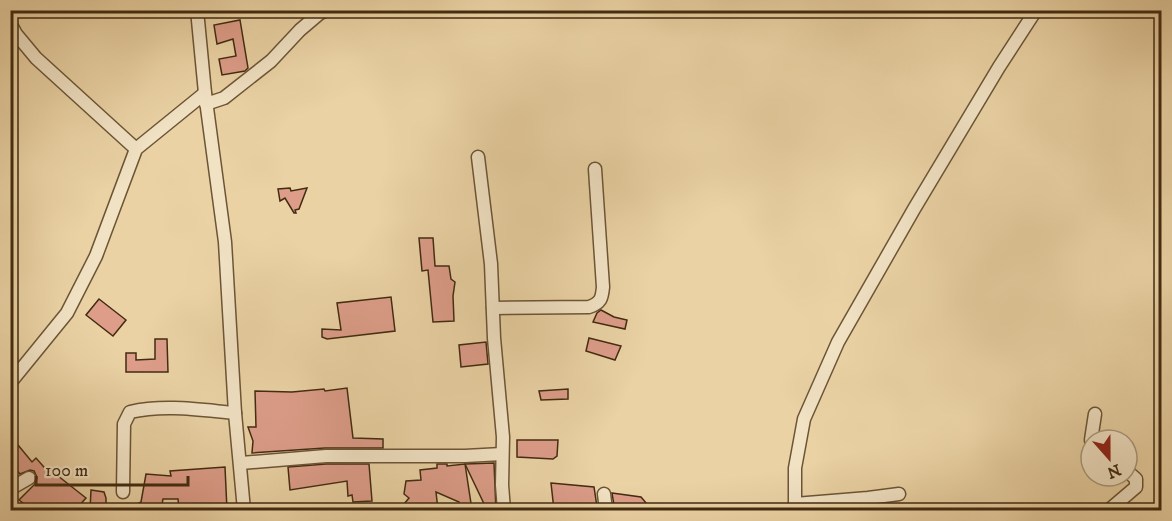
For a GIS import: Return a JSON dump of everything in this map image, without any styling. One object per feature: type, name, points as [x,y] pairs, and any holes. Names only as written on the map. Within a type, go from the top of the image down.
[{"type":"street","points":[[197,10],[205,98],[225,242],[244,510]]},
{"type":"street","points":[[10,383],[67,313],[96,256],[136,149],[205,98],[224,98],[271,61],[300,30],[327,10]]},
{"type":"street","points":[[899,494],[795,507],[795,468],[804,419],[838,342],[926,189],[1036,10]]},
{"type":"street","points":[[10,23],[36,58],[136,149]]},
{"type":"street","points":[[478,158],[490,264],[503,437],[504,510]]},
{"type":"street","points":[[493,308],[589,306],[596,305],[602,298],[595,169]]},
{"type":"street","points":[[123,492],[124,424],[130,412],[180,408],[236,413]]},
{"type":"street","points":[[1093,428],[1095,414]]},
{"type":"street","points":[[241,464],[326,456],[502,454]]},
{"type":"street","points":[[10,489],[29,478]]},
{"type":"street","points":[[1109,510],[1135,488]]},
{"type":"street","points":[[604,494],[606,510]]},
{"type":"building","points":[[240,20],[248,68],[245,71],[222,75],[219,59],[236,56],[233,39],[217,44],[214,25]]},
{"type":"building","points":[[290,188],[291,191],[307,188],[299,209],[295,210],[296,213],[285,198],[280,201],[278,189]]},
{"type":"building","points":[[419,238],[433,238],[435,266],[449,266],[451,279],[455,282],[454,321],[433,322],[428,270],[422,271]]},
{"type":"building","points":[[391,297],[395,331],[327,339],[322,337],[322,329],[341,330],[337,303]]},
{"type":"building","points":[[99,299],[126,320],[113,336],[86,315]]},
{"type":"building","points":[[601,310],[614,317],[627,320],[625,329],[593,322]]},
{"type":"building","points":[[589,338],[621,346],[615,360],[586,351]]},
{"type":"building","points":[[155,339],[167,339],[168,372],[126,372],[126,353],[136,353],[136,360],[155,359]]},
{"type":"building","points":[[486,342],[488,364],[461,367],[459,345]]},
{"type":"building","points":[[347,388],[353,438],[383,439],[383,448],[325,448],[252,453],[253,441],[248,427],[256,427],[255,391],[292,392],[324,389],[325,391]]},
{"type":"building","points":[[568,389],[568,399],[541,400],[539,391]]},
{"type":"building","points":[[517,440],[558,440],[557,456],[553,459],[517,457]]},
{"type":"building","points":[[18,445],[32,462],[36,458],[51,475],[53,472],[86,498],[75,510],[32,510],[19,500],[36,483],[37,477],[34,471],[30,470],[20,474],[10,462],[10,452]]},
{"type":"building","points":[[494,463],[496,510],[487,510],[465,464]]},
{"type":"building","points":[[369,464],[372,501],[353,502],[352,495],[348,496],[347,481],[290,490],[288,467]]},
{"type":"building","points":[[437,464],[447,464],[447,466],[465,464],[472,510],[460,510],[459,502],[436,492],[438,510],[405,510],[404,504],[409,498],[404,494],[406,481],[421,480],[420,470],[437,468]]},
{"type":"building","points":[[225,467],[227,510],[179,510],[178,499],[163,499],[161,510],[127,510],[141,502],[146,474],[171,476],[170,471]]},
{"type":"building","points":[[551,483],[594,487],[596,510],[554,510]]},
{"type":"building","points":[[91,490],[104,492],[106,510],[90,510]]},
{"type":"building","points":[[612,493],[641,497],[647,504],[644,510],[614,505]]}]
